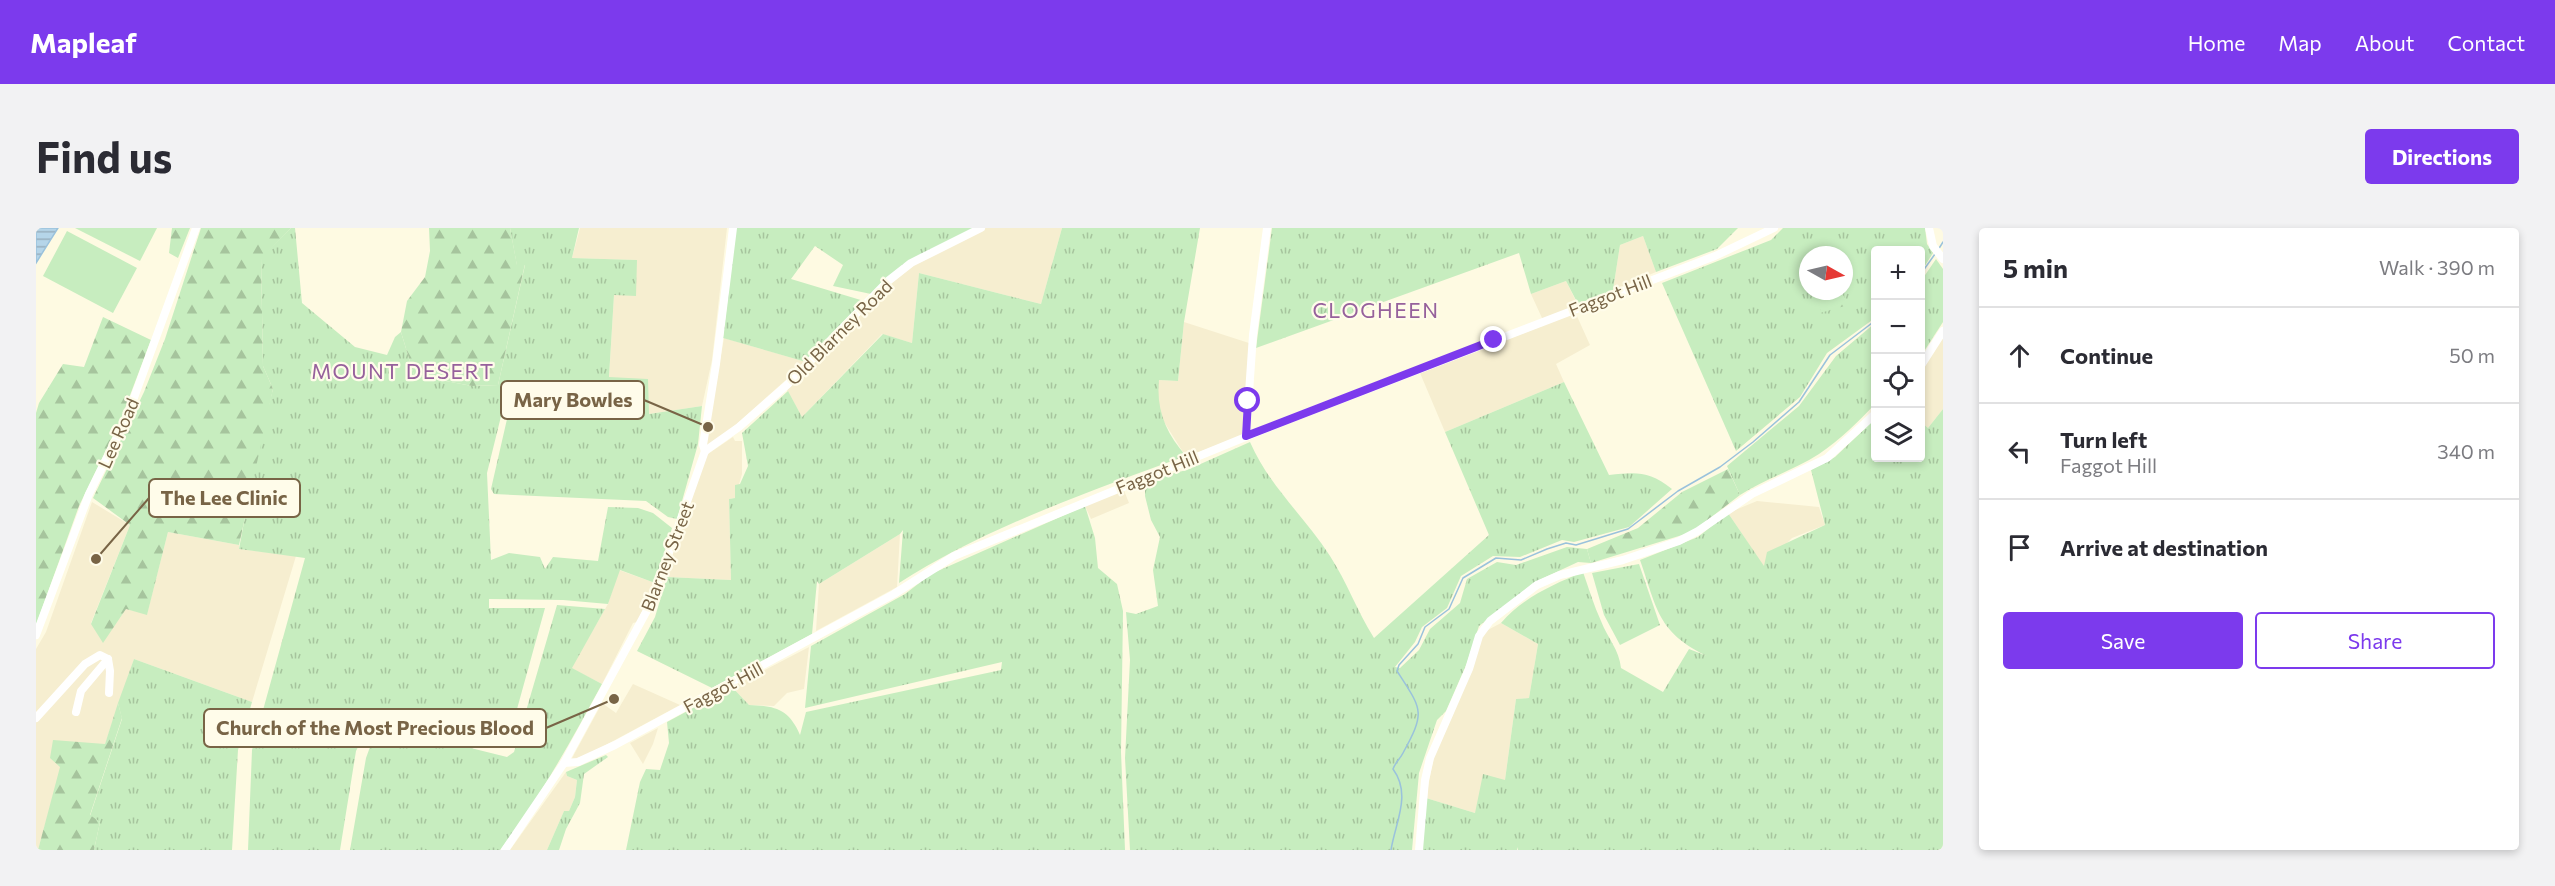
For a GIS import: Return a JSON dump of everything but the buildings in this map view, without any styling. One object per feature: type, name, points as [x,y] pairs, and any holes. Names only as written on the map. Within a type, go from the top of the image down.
[{"type":"street","name":"Lee Road","points":[[36,635],[89,494],[127,417],[196,228]]},
{"type":"street","name":"Blarney Street","points":[[505,850],[564,763],[651,603],[705,451],[703,445],[733,228]]},
{"type":"street","name":"Old Blarney Road","points":[[705,451],[739,427],[788,384],[823,351],[888,281],[911,263],[981,228]]},
{"type":"street","points":[[1246,436],[1253,335],[1268,228]]},
{"type":"street","name":"Faggot Hill","points":[[564,763],[578,762],[615,745],[894,594],[954,556],[1246,436],[1597,299],[1715,256],[1774,228]]},
{"type":"street","points":[[1929,228],[1933,246],[1943,259]]},
{"type":"street","points":[[1925,359],[1943,331]]},
{"type":"street","points":[[1419,850],[1425,780],[1430,758],[1468,669],[1479,636],[1490,621],[1537,585],[1560,575],[1641,554],[1698,531],[1752,494],[1827,458],[1871,417]]},
{"type":"street","points":[[36,718],[85,664],[100,655],[108,659]]},
{"type":"street","points":[[108,659],[109,693]]},
{"type":"street","points":[[76,712],[81,691],[108,659]]},
{"type":"shaded area","points":[[580,228],[727,228],[712,360],[702,406],[649,414],[609,378],[614,295],[637,260],[572,258]]},
{"type":"shaded area","points":[[985,228],[1062,228],[1041,304],[919,273],[912,343],[882,334],[802,417],[787,390],[836,342],[875,297],[914,265]]},
{"type":"shaded area","points":[[1643,236],[1656,272],[1613,290],[1620,245]]},
{"type":"shaded area","points":[[1566,281],[1581,311],[1576,314],[1590,345],[1556,364],[1564,382],[1445,432],[1420,373],[1542,326],[1542,318],[1531,294]]},
{"type":"shaded area","points":[[1184,322],[1252,344],[1246,434],[1186,457],[1161,417],[1157,398],[1159,380],[1178,381]]},
{"type":"shaded area","points":[[724,338],[806,362],[711,447],[707,445],[706,440]]},
{"type":"shaded area","points":[[1943,338],[1943,409],[1928,428],[1925,425],[1925,363]]},
{"type":"shaded area","points":[[733,437],[735,441],[742,441],[742,474],[735,498],[729,499],[731,580],[667,577],[679,531],[705,456]]},
{"type":"shaded area","points":[[1123,488],[1129,503],[1091,519],[1085,506]]},
{"type":"shaded area","points":[[1757,501],[1819,507],[1825,525],[1792,538],[1764,567],[1728,513]]},
{"type":"shaded area","points":[[92,502],[130,525],[91,623],[103,642],[126,609],[147,614],[168,532],[239,545],[239,549],[296,556],[252,702],[134,659],[105,744],[61,767],[38,850],[36,850],[36,649],[46,632]]},
{"type":"shaded area","points":[[900,534],[897,587],[816,631],[819,584]]},
{"type":"shaded area","points":[[619,570],[655,583],[637,622],[633,623],[602,684],[571,668],[608,604]]},
{"type":"shaded area","points":[[1501,623],[1538,644],[1529,698],[1516,699],[1505,780],[1475,813],[1426,798],[1436,745],[1465,683],[1484,632]]},
{"type":"shaded area","points":[[809,647],[804,689],[787,693],[774,706],[749,705],[732,687]]},
{"type":"shaded area","points":[[633,684],[680,705],[589,754],[571,760],[602,703],[616,713]]},
{"type":"shaded area","points":[[658,728],[653,744],[643,764],[630,743]]},
{"type":"shaded area","points":[[566,772],[567,776],[577,780],[575,797],[569,811],[564,811],[547,850],[510,850]]},
{"type":"green space","points":[[75,228],[157,228],[140,261]]},
{"type":"green space","points":[[172,228],[190,228],[178,258],[169,253]]},
{"type":"green space","points":[[201,228],[291,228],[261,259],[263,366],[273,389],[239,545],[168,532],[147,615],[126,609],[103,643],[91,624],[130,525],[93,498],[144,392],[165,339]]},
{"type":"green space","points":[[291,228],[295,228],[302,303],[355,347],[387,355],[395,337],[401,332],[414,375],[472,386],[498,385],[525,265],[517,266],[510,228],[579,228],[572,258],[637,260],[636,296],[614,295],[609,377],[648,379],[649,414],[702,406],[698,444],[677,519],[668,517],[646,501],[494,494],[491,489],[515,384],[509,384],[487,473],[491,560],[509,553],[540,557],[545,569],[553,557],[598,561],[608,507],[638,508],[653,513],[672,528],[655,583],[620,570],[608,604],[563,600],[489,599],[489,608],[545,608],[507,745],[376,712],[356,751],[340,850],[248,850],[252,750],[305,558],[239,549],[257,452],[273,389],[263,366],[261,258]]},
{"type":"green space","points":[[429,228],[510,228],[517,265],[525,264],[498,385],[472,386],[414,375],[401,332],[407,301],[425,277],[430,251]]},
{"type":"green space","points":[[736,228],[976,228],[913,259],[871,294],[833,286],[843,265],[815,246],[791,279],[864,301],[806,362],[723,338]]},
{"type":"green space","points":[[1062,228],[1200,228],[1184,322],[1178,381],[1159,380],[1158,391],[1164,421],[1173,439],[1186,456],[1076,497],[1002,528],[932,563],[899,583],[903,530],[819,584],[817,581],[812,634],[712,688],[637,651],[655,617],[667,577],[731,580],[729,499],[735,498],[735,485],[740,484],[748,466],[742,433],[788,391],[802,417],[883,334],[912,343],[919,273],[1041,304]]},
{"type":"green space","points":[[1272,228],[1738,228],[1717,249],[1656,272],[1643,236],[1620,245],[1613,290],[1578,304],[1566,281],[1531,294],[1519,253],[1256,348]]},
{"type":"green space","points":[[1783,228],[1925,228],[1927,244],[1933,253],[1925,266],[1925,246],[1871,246],[1871,321],[1827,353],[1800,397],[1736,451],[1662,283],[1771,240]]},
{"type":"green space","points":[[67,231],[137,268],[113,313],[43,276]]},
{"type":"green space","points":[[1936,259],[1943,269],[1943,322],[1925,350],[1925,300],[1925,275]]},
{"type":"green space","points":[[1821,300],[1846,300],[1848,305],[1820,313]]},
{"type":"green space","points":[[103,317],[151,340],[121,419],[79,506],[36,625],[36,413],[39,403],[63,364],[84,367]]},
{"type":"green space","points":[[1871,326],[1871,408],[1819,454],[1740,495],[1727,466],[1799,406],[1836,356]]},
{"type":"green space","points":[[1564,382],[1609,475],[1642,474],[1672,489],[1629,527],[1574,542],[1562,540],[1520,557],[1493,556],[1461,576],[1447,608],[1422,627],[1415,642],[1395,667],[1400,668],[1419,650],[1430,629],[1460,603],[1467,579],[1497,562],[1516,565],[1567,547],[1587,549],[1591,563],[1578,562],[1535,582],[1479,626],[1467,663],[1446,711],[1437,720],[1419,773],[1412,850],[1130,850],[1125,758],[1130,660],[1126,612],[1136,614],[1158,606],[1153,570],[1160,537],[1151,520],[1145,496],[1145,480],[1187,470],[1250,442],[1267,473],[1330,556],[1374,638],[1489,535],[1445,432]]},
{"type":"green space","points":[[1943,409],[1943,850],[1518,850],[1518,847],[1517,850],[1422,850],[1426,798],[1475,813],[1483,774],[1505,780],[1516,699],[1529,698],[1538,644],[1501,623],[1519,606],[1549,587],[1583,572],[1598,615],[1618,655],[1621,668],[1663,692],[1689,649],[1707,656],[1690,647],[1668,628],[1655,605],[1640,560],[1698,537],[1728,513],[1764,566],[1767,552],[1825,525],[1811,470],[1835,457],[1871,423],[1871,462],[1925,462],[1925,425],[1928,428]]},
{"type":"green space","points":[[1728,469],[1740,495],[1692,532],[1591,563],[1587,549],[1638,528],[1682,492]]},
{"type":"green space","points":[[1085,506],[1095,538],[1098,568],[1117,584],[1123,611],[1121,752],[1125,850],[626,850],[640,782],[646,769],[660,770],[669,743],[667,722],[732,687],[749,705],[766,706],[786,714],[800,735],[806,712],[1001,670],[1002,662],[805,708],[811,646],[905,594],[931,574]]},
{"type":"green space","points":[[1639,564],[1660,625],[1620,645],[1604,615],[1592,573]]},
{"type":"green space","points":[[557,605],[605,609],[572,668],[602,684],[542,790],[500,850],[350,850],[366,758],[378,725],[507,757],[514,752]]},
{"type":"green space","points":[[134,659],[252,702],[238,750],[232,850],[94,850],[100,822],[90,816],[122,719],[118,703]]},
{"type":"green space","points":[[118,703],[122,718],[90,815],[100,822],[94,850],[38,850],[60,767],[50,758],[53,740],[105,744]]},
{"type":"green space","points":[[606,755],[608,757],[584,774],[580,803],[566,829],[559,850],[547,850],[564,811],[569,811],[575,797],[577,780],[567,776],[566,772]]},
{"type":"water","points":[[36,228],[58,228],[36,263]]},
{"type":"waterway","points":[[1938,250],[1943,242]]},
{"type":"waterway","points":[[1925,268],[1935,254]]},
{"type":"waterway","points":[[1391,850],[1402,799],[1399,779],[1393,769],[1418,719],[1416,703],[1397,671],[1399,665],[1418,644],[1425,627],[1449,609],[1463,578],[1496,558],[1521,560],[1566,543],[1576,545],[1628,529],[1678,491],[1720,467],[1753,442],[1799,402],[1830,355],[1871,324]]},
{"type":"place","name":"Mary Bowles","points":[[708,427]]},
{"type":"place","name":"The Lee Clinic","points":[[96,559]]},
{"type":"place","name":"Church of the Most Precious Blood","points":[[614,699]]},
{"type":"district","name":"CLOGHEEN","points":[[1376,309]]},
{"type":"district","name":"MOUNT DESERT","points":[[403,370]]},
{"type":"route","points":[[1248,401],[1246,436],[1494,340]]}]
